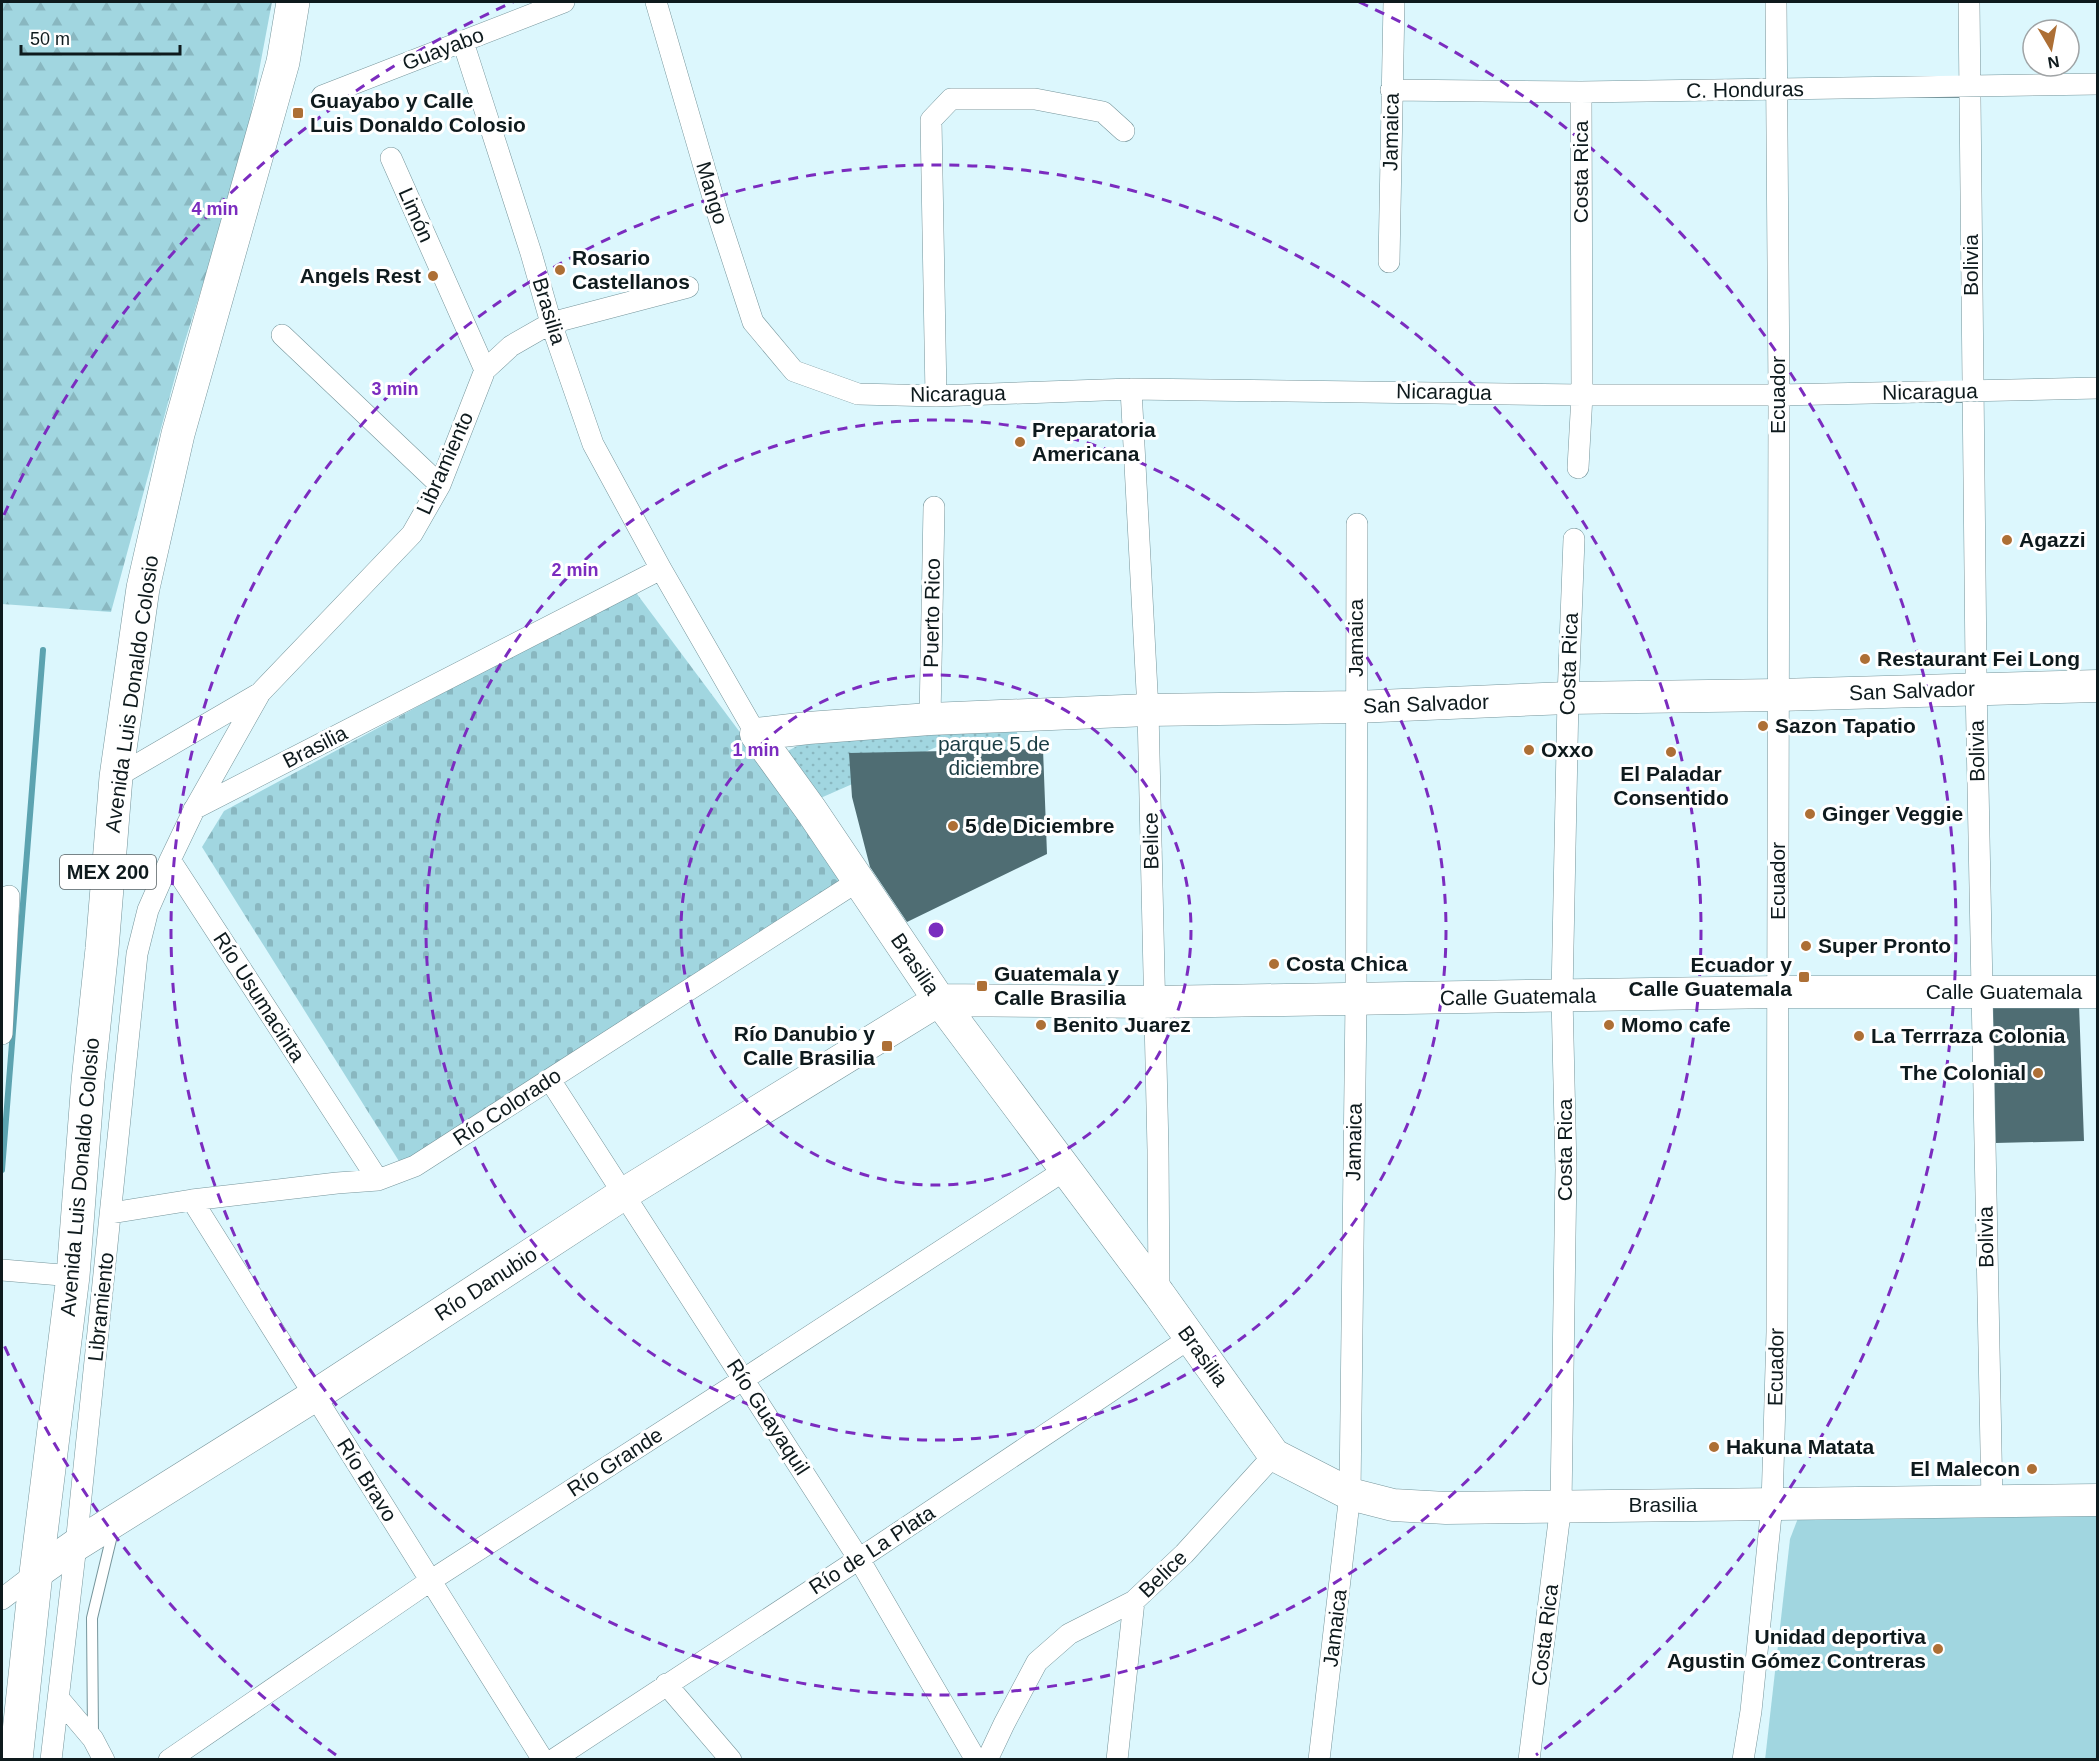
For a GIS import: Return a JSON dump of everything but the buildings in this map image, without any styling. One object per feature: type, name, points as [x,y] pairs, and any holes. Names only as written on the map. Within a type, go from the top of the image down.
[{"type":"main road","name":"Avenida Luis Donaldo Colosio","points":[[16,1760],[36,1572],[73,1276],[116,777],[143,588],[175,445],[283,62],[293,2]]},
{"type":"street","name":"Guayabo","points":[[322,96],[564,2]]},
{"type":"street","name":"Mango","points":[[656,2],[753,322],[794,371]]},
{"type":"street","name":"Jamaica","points":[[1389,262],[1394,2]]},
{"type":"street","name":"Ecuador","points":[[1743,1760],[1751,1711],[1772,1504],[1777,1332],[1779,395],[1776,2]]},
{"type":"street","name":"Bolivia","points":[[1969,2],[1971,392],[1980,993],[1992,1501]]},
{"type":"street","name":"Brasilia","points":[[463,42],[531,253],[551,323],[593,444],[756,734],[811,810],[939,1000],[1159,1294],[1274,1455],[1350,1494],[1393,1505],[1446,1508],[2097,1500]]},
{"type":"street","name":"C. Honduras","points":[[1392,90],[1581,92],[2097,84]]},
{"type":"street","name":"Costa Rica","points":[[1578,468],[1582,395],[1581,92]]},
{"type":"street","points":[[936,396],[932,120],[951,99],[1035,99],[1103,112],[1124,130]]},
{"type":"street","name":"Limón","points":[[391,158],[485,370]]},
{"type":"street","name":"Libramiento","points":[[194,810],[260,693],[412,534],[440,486],[485,370],[511,346],[551,323],[688,287]]},
{"type":"street","points":[[282,335],[440,486]]},
{"type":"street","name":"Nicaragua","points":[[794,371],[858,394],[936,396],[1131,389],[1582,395],[1779,395],[2097,388]]},
{"type":"street","name":"Belice","points":[[1131,389],[1148,710],[1159,1294]]},
{"type":"street","name":"Puerto Rico","points":[[930,719],[934,507]]},
{"type":"street","name":"Jamaica","points":[[1319,1760],[1350,1494],[1356,999],[1357,524]]},
{"type":"street","name":"Costa Rica","points":[[1529,1760],[1561,1505],[1566,1170],[1562,996],[1568,698],[1574,539]]},
{"type":"street","name":"Brasilia","points":[[194,810],[661,568]]},
{"type":"street","name":"San Salvador","points":[[756,734],[930,719],[1148,710],[1355,707],[1568,698],[2097,686]]},
{"type":"street","points":[[116,777],[260,693]]},
{"type":"street","points":[[170,860],[194,810]]},
{"type":"street","name":"Libramiento","points":[[51,1760],[60,1700],[137,954],[148,910],[170,860]]},
{"type":"street","name":"Río Usumacinta","points":[[170,860],[378,1180]]},
{"type":"street","name":"Río Colorado","points":[[111,1213],[192,1200],[378,1180],[416,1166],[858,881]]},
{"type":"street","points":[[2,1034],[5,897]]},
{"type":"street","name":"Calle Guatemala","points":[[939,1000],[1155,1002],[1778,992],[2097,992]]},
{"type":"street","name":"Río Danubio","points":[[36,1572],[314,1396],[625,1193],[939,1000]]},
{"type":"street","name":"Río Guayaquil","points":[[550,1080],[859,1559],[976,1760]]},
{"type":"street","name":"Río Grande","points":[[169,1760],[430,1581],[1065,1170]]},
{"type":"street","name":"Río Bravo","points":[[192,1200],[543,1760]]},
{"type":"street","points":[[7,1270],[73,1276]]},
{"type":"street","name":"Río de La Plata","points":[[553,1760],[1190,1338]]},
{"type":"street","name":"Belice","points":[[1117,1760],[1134,1601],[1184,1554],[1274,1455]]},
{"type":"street","points":[[2,1599],[36,1572]]},
{"type":"street","points":[[987,1760],[1037,1662],[1069,1634],[1134,1601]]},
{"type":"street","points":[[666,1684],[732,1760]]},
{"type":"street","points":[[60,1700],[93,1739],[104,1760]]},
{"type":"lane","points":[[93,1739],[92,1618],[115,1522]]},
{"type":"green space","points":[[2,2],[272,2],[242,161],[184,344],[111,612],[2,604]]},
{"type":"green space","points":[[634,590],[847,876],[402,1166],[202,847],[224,811]]},
{"type":"green space","name":"parque 5 de diciembre","points":[[952,725],[956,734],[1017,729],[1019,776],[983,786],[957,738],[816,800],[786,752],[819,734]]},
{"type":"green space","name":"Unidad deportiva Agustin Gómez Contreras","points":[[1800,1513],[2097,1513],[2097,1759],[1765,1760],[1790,1539]]},
{"type":"waterway","points":[[2,1170],[43,650]]},
{"type":"place","name":"Guayabo y Calle Luis Donaldo Colosio","points":[[298,113]]},
{"type":"place","name":"Rosario Castellanos","points":[[560,270]]},
{"type":"place","name":"Angels Rest","points":[[433,276]]},
{"type":"place","name":"Preparatoria Americana","points":[[1020,442]]},
{"type":"place","name":"Agazzi","points":[[2007,540]]},
{"type":"place","name":"Restaurant Fei Long","points":[[1865,659]]},
{"type":"place","name":"Sazon Tapatio","points":[[1763,726]]},
{"type":"place","name":"Oxxo","points":[[1529,750]]},
{"type":"place","name":"El Paladar Consentido","points":[[1671,752]]},
{"type":"place","name":"Ginger Veggie","points":[[1810,814]]},
{"type":"place","name":"5 de Diciembre","points":[[953,826]]},
{"type":"place","name":"Super Pronto","points":[[1806,946]]},
{"type":"place","name":"Costa Chica","points":[[1274,964]]},
{"type":"place","name":"Ecuador y Calle Guatemala","points":[[1804,977]]},
{"type":"place","name":"Guatemala y Calle Brasilia","points":[[982,986]]},
{"type":"place","name":"Benito Juarez","points":[[1041,1025]]},
{"type":"place","name":"Momo cafe","points":[[1609,1025]]},
{"type":"place","name":"La Terrraza Colonia","points":[[1859,1036]]},
{"type":"place","name":"Río Danubio y Calle Brasilia","points":[[887,1046]]},
{"type":"place","name":"The Colonial","points":[[2038,1073]]},
{"type":"place","name":"Hakuna Matata","points":[[1714,1447]]},
{"type":"place","name":"El Malecon","points":[[2032,1469]]},
{"type":"place","name":"Unidad deportiva Agustin Gómez Contreras","points":[[1938,1649]]}]
